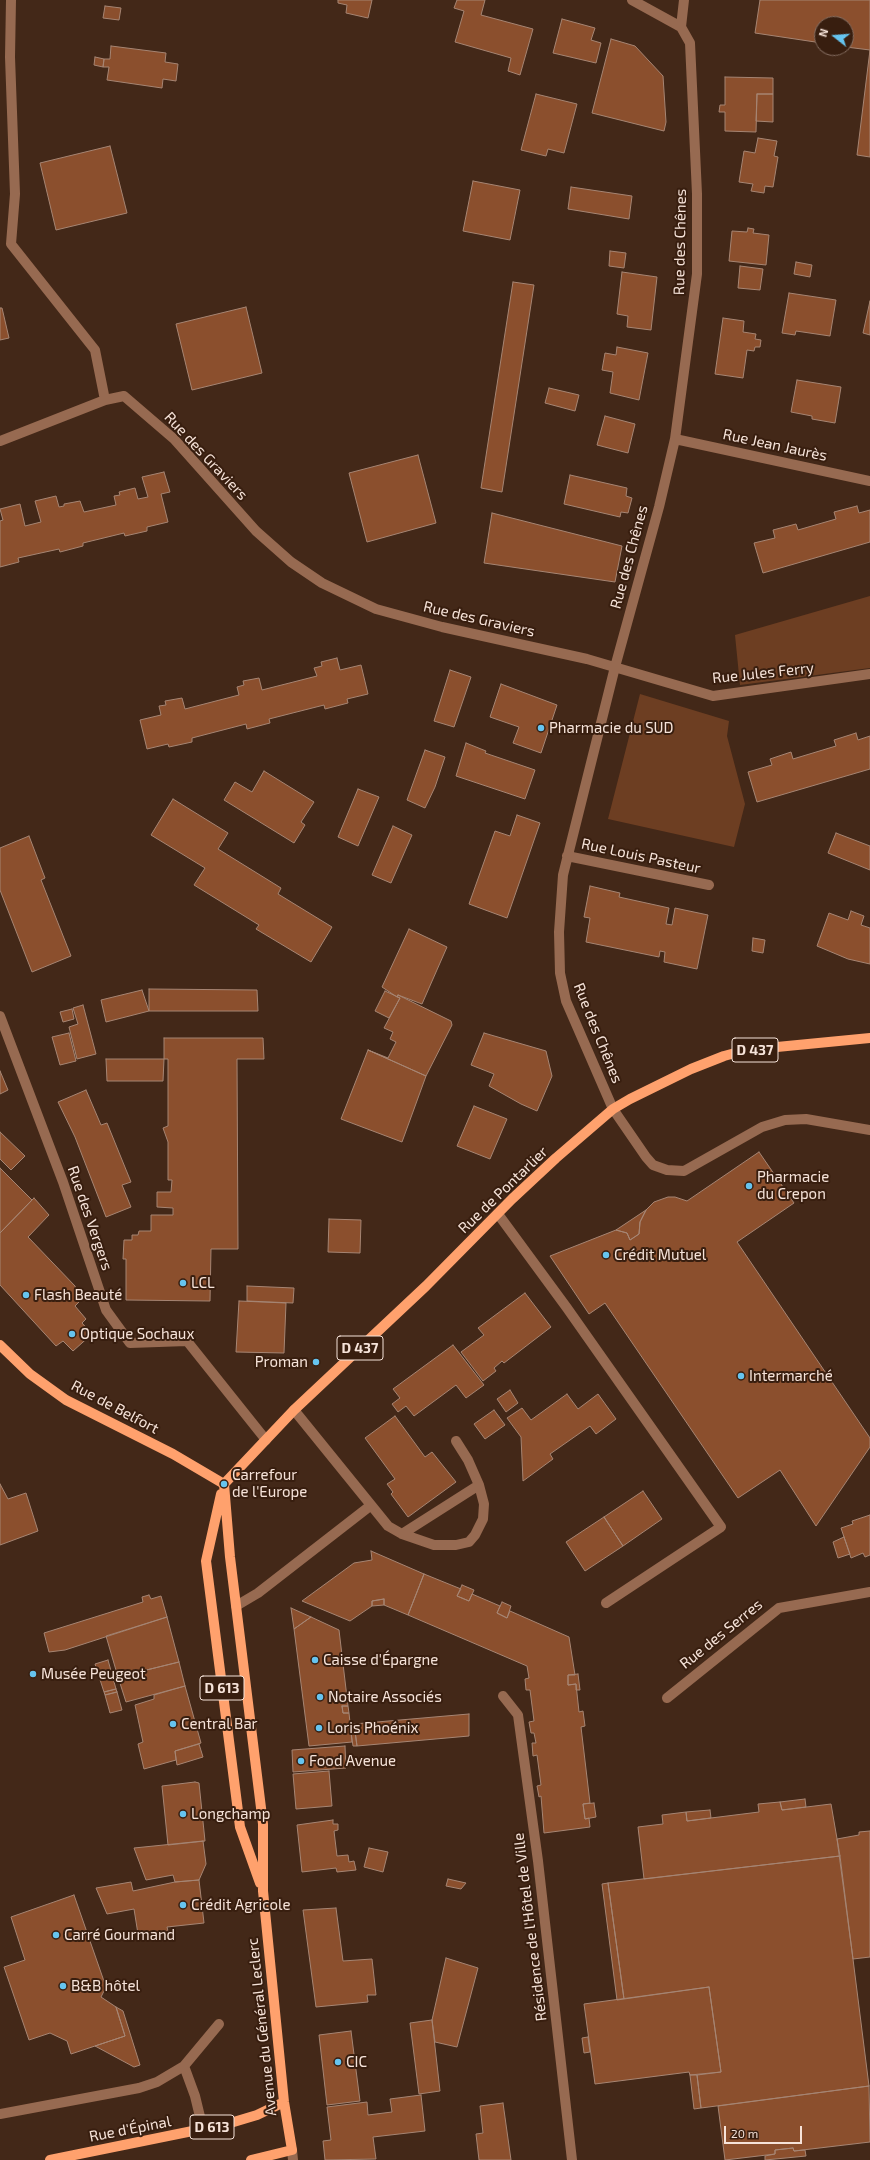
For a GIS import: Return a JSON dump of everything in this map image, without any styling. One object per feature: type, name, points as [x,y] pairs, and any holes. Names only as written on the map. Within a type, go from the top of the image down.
[{"type":"main road","name":"Rue de Pontarlier","points":[[224,1484],[294,1410],[426,1286],[556,1158],[613,1110],[630,1099],[685,1072],[724,1056],[746,1050],[870,1038]]},
{"type":"main road","name":"Rue de Belfort","points":[[0,1345],[30,1374],[66,1400],[172,1454],[224,1484]]},
{"type":"main road","name":"Avenue du Général Leclerc","points":[[224,1484],[236,1606],[263,1824],[263,1890],[284,2102],[293,2155]]},
{"type":"main road","name":"Avenue du Général Leclerc","points":[[224,1484],[206,1561],[240,1827],[263,1890]]},
{"type":"main road","name":"Rue d'Épinal","points":[[50,2160],[203,2129],[247,2118],[284,2102]]},
{"type":"main road","points":[[251,2160],[293,2155]]},
{"type":"street","points":[[0,442],[105,400],[95,350],[11,244],[15,194],[10,56],[11,0]]},
{"type":"street","points":[[632,0],[681,27],[684,0]]},
{"type":"street","name":"Rue des Chênes","points":[[681,27],[690,43],[697,194],[697,274],[675,439],[659,507],[614,667],[563,875],[561,896],[560,973],[566,1001],[613,1110],[646,1158],[653,1165],[667,1170],[684,1171],[762,1127],[785,1120],[806,1119],[870,1130]]},
{"type":"street","name":"Rue des Graviers","points":[[105,400],[124,396],[174,439],[256,531],[291,562],[322,583],[376,609],[442,627],[563,653],[614,667]]},
{"type":"street","name":"Rue Jean Jaurès","points":[[675,439],[870,481]]},
{"type":"street","name":"Rue Jules Ferry","points":[[614,667],[713,696],[870,674]]},
{"type":"street","name":"Rue Louis Pasteur","points":[[567,856],[709,885]]},
{"type":"street","name":"Rue des Vergers","points":[[0,1016],[63,1182],[106,1310],[130,1343],[187,1341],[266,1440]]},
{"type":"street","points":[[853,1128],[870,1123]]},
{"type":"street","points":[[498,1214],[567,1308],[721,1527],[606,1603]]},
{"type":"street","points":[[294,1410],[370,1506],[388,1526],[402,1534],[434,1545],[456,1545],[469,1542],[475,1535],[483,1519],[484,1504],[479,1485],[468,1460],[456,1441]]},
{"type":"street","points":[[402,1534],[479,1485]]},
{"type":"street","points":[[236,1606],[258,1593],[370,1506]]},
{"type":"street","name":"Rue des Serres","points":[[667,1698],[779,1608],[870,1592]]},
{"type":"street","name":"Résidence de l'Hôtel de Ville","points":[[503,1696],[518,1715],[538,1861],[572,2160]]},
{"type":"street","points":[[0,2114],[139,2088],[157,2082],[184,2066],[219,2024]]},
{"type":"street","points":[[184,2066],[195,2096],[203,2129]]},
{"type":"shaded area","points":[[870,596],[870,668],[740,685],[735,635]]},
{"type":"shaded area","points":[[640,694],[729,721],[727,736],[745,804],[734,847],[608,819]]},
{"type":"building","points":[[338,0],[372,0],[368,18],[346,13],[347,5],[338,3]]},
{"type":"building","points":[[457,0],[485,0],[481,15],[533,29],[520,75],[508,71],[511,58],[455,42],[464,11],[454,8]]},
{"type":"building","points":[[760,0],[870,0],[870,50],[854,48],[854,16],[814,16],[814,42],[755,33]]},
{"type":"building","points":[[105,6],[121,8],[119,20],[103,18]]},
{"type":"building","points":[[562,19],[595,28],[591,40],[601,43],[596,63],[553,53]]},
{"type":"building","points":[[611,39],[635,46],[663,76],[666,122],[664,131],[592,113]]},
{"type":"building","points":[[111,46],[166,53],[165,62],[178,64],[176,81],[163,79],[162,88],[107,80],[109,67],[103,67],[104,59],[110,59]]},
{"type":"building","points":[[870,50],[870,157],[857,155]]},
{"type":"building","points":[[95,57],[104,59],[103,67],[94,65]]},
{"type":"building","points":[[725,77],[773,78],[773,94],[757,94],[756,132],[725,131],[725,112],[719,112],[720,105],[725,105]]},
{"type":"building","points":[[536,94],[577,104],[564,153],[548,149],[546,156],[521,150]]},
{"type":"building","points":[[757,94],[773,94],[773,122],[756,121]]},
{"type":"building","points":[[758,138],[777,141],[774,156],[778,157],[773,187],[765,186],[764,193],[751,191],[753,184],[739,182],[744,151],[755,153]]},
{"type":"building","points":[[110,146],[127,213],[56,230],[40,163]]},
{"type":"building","points":[[473,181],[520,190],[510,240],[463,231]]},
{"type":"building","points":[[571,187],[632,196],[629,219],[568,209]]},
{"type":"building","points":[[748,228],[754,229],[753,233],[769,235],[766,265],[729,261],[732,231],[747,232]]},
{"type":"building","points":[[610,251],[626,253],[624,268],[609,266]]},
{"type":"building","points":[[796,262],[812,265],[810,277],[794,274]]},
{"type":"building","points":[[740,266],[763,269],[760,290],[738,288]]},
{"type":"building","points":[[622,272],[657,277],[651,330],[627,327],[628,316],[617,314]]},
{"type":"building","points":[[513,282],[534,285],[502,492],[481,488]]},
{"type":"building","points":[[789,293],[836,300],[830,336],[796,331],[795,335],[782,333]]},
{"type":"building","points":[[870,301],[870,335],[863,333]]},
{"type":"building","points":[[246,307],[262,373],[192,390],[176,324]]},
{"type":"building","points":[[0,308],[2,308],[9,338],[0,340]]},
{"type":"building","points":[[723,318],[744,321],[743,332],[756,334],[755,339],[761,340],[760,347],[755,347],[754,351],[747,350],[743,378],[715,374]]},
{"type":"building","points":[[617,347],[648,353],[639,400],[610,393],[613,372],[602,370],[605,353],[616,355]]},
{"type":"building","points":[[797,380],[841,387],[835,423],[812,419],[812,416],[791,412]]},
{"type":"building","points":[[549,388],[579,395],[575,411],[545,403]]},
{"type":"building","points":[[605,416],[635,424],[628,453],[597,445]]},
{"type":"building","points":[[418,455],[436,523],[367,542],[349,473]]},
{"type":"building","points":[[164,472],[170,492],[161,494],[168,522],[147,527],[147,531],[125,536],[124,533],[83,543],[83,546],[60,552],[59,549],[18,558],[19,562],[0,567],[0,521],[3,520],[0,509],[20,504],[25,526],[41,522],[35,501],[56,496],[59,507],[64,506],[64,504],[80,501],[84,512],[116,505],[114,496],[120,495],[119,492],[135,488],[138,499],[148,497],[142,477]]},
{"type":"building","points":[[570,475],[627,488],[626,496],[632,498],[628,513],[621,512],[620,517],[564,504]]},
{"type":"building","points":[[857,506],[859,513],[870,510],[870,542],[763,573],[754,543],[775,538],[773,530],[796,524],[798,530],[836,519],[834,512]]},
{"type":"building","points":[[492,513],[622,546],[615,582],[484,563]]},
{"type":"building","points":[[337,658],[340,670],[361,665],[368,694],[347,699],[348,703],[325,709],[324,705],[269,719],[270,723],[247,729],[246,724],[192,738],[192,742],[169,747],[168,744],[147,749],[140,720],[161,715],[159,706],[166,705],[165,701],[182,698],[185,709],[239,695],[237,687],[244,685],[243,681],[259,678],[262,690],[317,676],[314,668],[322,666],[321,662]]},
{"type":"building","points":[[450,670],[471,677],[454,727],[434,721]]},
{"type":"building","points":[[501,684],[557,705],[541,753],[513,743],[519,727],[490,717]]},
{"type":"building","points":[[856,733],[858,740],[870,736],[870,769],[757,802],[748,772],[772,765],[770,759],[791,752],[793,759],[836,746],[834,740]]},
{"type":"building","points":[[466,743],[486,751],[485,753],[535,770],[525,799],[456,776]]},
{"type":"building","points":[[425,750],[445,757],[435,787],[425,808],[407,800]]},
{"type":"building","points":[[264,771],[314,802],[301,822],[305,825],[294,843],[224,800],[235,782],[252,792]]},
{"type":"building","points":[[358,789],[379,797],[358,846],[338,837]]},
{"type":"building","points":[[173,799],[228,833],[218,849],[281,888],[278,894],[332,927],[311,962],[256,929],[259,925],[194,885],[205,868],[151,835]]},
{"type":"building","points":[[517,815],[540,823],[507,918],[469,904],[495,831],[510,836]]},
{"type":"building","points":[[393,826],[412,835],[391,883],[372,875]]},
{"type":"building","points":[[836,833],[870,846],[870,870],[828,853]]},
{"type":"building","points":[[29,836],[45,878],[41,880],[71,956],[32,972],[0,890],[0,848]]},
{"type":"building","points":[[590,886],[620,893],[619,897],[669,908],[666,924],[672,925],[675,908],[708,915],[697,969],[664,962],[665,952],[660,951],[659,957],[586,942],[590,918],[584,917]]},
{"type":"building","points":[[851,911],[864,916],[861,925],[870,928],[870,964],[848,959],[817,946],[829,913],[848,920]]},
{"type":"building","points":[[409,929],[447,947],[422,1004],[398,995],[397,997],[382,987]]},
{"type":"building","points":[[753,938],[765,940],[763,953],[752,951]]},
{"type":"building","points":[[149,989],[257,990],[258,1011],[149,1011]]},
{"type":"building","points":[[142,990],[149,1011],[106,1022],[101,1000]]},
{"type":"building","points":[[385,991],[400,998],[389,1018],[375,1011]]},
{"type":"building","points":[[398,995],[451,1021],[452,1025],[426,1076],[368,1050],[388,1058],[396,1042],[390,1039],[393,1032],[384,1028],[400,998],[397,997]]},
{"type":"building","points":[[83,1005],[96,1054],[77,1059],[69,1027],[78,1024],[73,1008]]},
{"type":"building","points":[[72,1009],[74,1019],[63,1022],[60,1012]]},
{"type":"building","points":[[69,1033],[76,1061],[60,1065],[52,1037]]},
{"type":"building","points":[[484,1033],[546,1051],[552,1076],[537,1111],[489,1086],[494,1074],[471,1065]]},
{"type":"building","points":[[164,1038],[263,1038],[264,1059],[237,1059],[238,1249],[211,1249],[210,1301],[126,1300],[126,1259],[123,1259],[124,1240],[132,1240],[132,1235],[138,1235],[139,1231],[151,1231],[151,1215],[173,1215],[173,1208],[157,1207],[157,1192],[171,1192],[172,1180],[168,1180],[168,1142],[163,1128],[168,1126],[168,1059],[164,1059]]},
{"type":"building","points":[[368,1050],[426,1076],[402,1142],[341,1119]]},
{"type":"building","points":[[106,1059],[164,1059],[163,1081],[107,1081]]},
{"type":"building","points":[[0,1071],[8,1090],[0,1094]]},
{"type":"building","points":[[86,1090],[101,1125],[107,1123],[131,1182],[122,1185],[131,1207],[106,1217],[75,1137],[58,1102]]},
{"type":"building","points":[[474,1106],[507,1119],[490,1159],[457,1146]]},
{"type":"building","points":[[0,1132],[25,1156],[11,1170],[0,1159]]},
{"type":"building","name":"Intermarché","points":[[759,1152],[794,1203],[737,1242],[870,1438],[870,1447],[816,1526],[780,1470],[738,1498],[605,1303],[589,1314],[550,1256],[616,1230],[627,1233],[630,1240],[639,1234],[640,1222],[646,1210],[654,1202],[668,1197],[675,1197],[687,1201]]},
{"type":"building","points":[[0,1168],[32,1200],[0,1233]]},
{"type":"building","points":[[34,1198],[49,1215],[28,1237],[75,1286],[80,1301],[75,1306],[86,1319],[82,1323],[92,1334],[73,1351],[63,1341],[56,1346],[0,1285],[0,1233]]},
{"type":"building","points":[[646,1210],[640,1222],[639,1234],[630,1240],[627,1233],[616,1230]]},
{"type":"building","points":[[329,1219],[361,1220],[360,1253],[328,1252]]},
{"type":"building","points":[[247,1286],[294,1288],[293,1303],[247,1301]]},
{"type":"building","points":[[525,1293],[551,1327],[504,1363],[502,1361],[494,1368],[496,1371],[483,1381],[461,1352],[484,1335],[478,1328]]},
{"type":"building","points":[[239,1301],[286,1303],[284,1353],[236,1352]]},
{"type":"building","points":[[453,1345],[484,1385],[466,1398],[456,1385],[414,1416],[406,1406],[398,1412],[392,1404],[400,1398],[393,1389]]},
{"type":"building","points":[[510,1390],[518,1403],[506,1412],[497,1399]]},
{"type":"building","points":[[567,1394],[578,1409],[598,1394],[616,1419],[596,1434],[590,1426],[550,1454],[553,1459],[523,1481],[521,1437],[507,1418],[522,1408],[531,1420]]},
{"type":"building","points":[[494,1410],[505,1425],[485,1439],[474,1424]]},
{"type":"building","points":[[395,1416],[425,1457],[432,1452],[456,1482],[408,1517],[391,1494],[393,1492],[387,1484],[395,1479],[365,1438]]},
{"type":"building","points":[[0,1484],[8,1499],[26,1493],[38,1531],[0,1545]]},
{"type":"building","points":[[643,1491],[662,1519],[623,1546],[604,1517]]},
{"type":"building","points":[[870,1515],[870,1555],[865,1557],[863,1553],[851,1558],[841,1528],[853,1524],[852,1521]]},
{"type":"building","points":[[604,1517],[623,1546],[585,1571],[566,1542]]},
{"type":"building","points":[[844,1537],[850,1554],[838,1558],[833,1542]]},
{"type":"building","points":[[371,1551],[424,1574],[408,1615],[384,1605],[384,1599],[372,1601],[372,1606],[350,1621],[302,1601],[354,1563],[372,1560]]},
{"type":"building","points":[[424,1574],[461,1589],[457,1596],[469,1601],[472,1594],[500,1606],[497,1613],[507,1618],[510,1611],[569,1637],[575,1675],[568,1675],[568,1685],[576,1684],[579,1712],[583,1711],[585,1726],[581,1727],[590,1803],[583,1804],[585,1819],[589,1818],[590,1827],[544,1833],[541,1796],[539,1797],[537,1786],[541,1785],[537,1755],[533,1756],[532,1743],[536,1743],[534,1733],[531,1733],[529,1722],[534,1721],[530,1690],[526,1690],[525,1679],[529,1678],[527,1666],[408,1615]]},
{"type":"building","points":[[462,1585],[474,1590],[469,1601],[457,1596]]},
{"type":"building","points":[[149,1595],[151,1599],[161,1596],[167,1617],[65,1650],[49,1652],[44,1633],[143,1602],[142,1597]]},
{"type":"building","points":[[384,1599],[384,1605],[372,1606],[372,1601]]},
{"type":"building","points":[[502,1602],[511,1606],[507,1618],[497,1613]]},
{"type":"building","points":[[291,1608],[311,1617],[294,1629]]},
{"type":"building","points":[[167,1617],[179,1662],[118,1677],[106,1636]]},
{"type":"building","points":[[311,1617],[339,1630],[348,1706],[342,1706],[343,1713],[349,1713],[352,1742],[309,1746],[294,1629]]},
{"type":"building","points":[[108,1660],[116,1689],[104,1692],[95,1664]]},
{"type":"building","points":[[179,1662],[185,1686],[126,1702],[118,1677]]},
{"type":"building","points":[[578,1674],[580,1690],[576,1690],[576,1684],[568,1685],[568,1675]]},
{"type":"building","points":[[185,1686],[201,1743],[175,1751],[176,1760],[144,1769],[138,1744],[143,1742],[135,1705],[154,1699],[154,1695]]},
{"type":"building","points":[[116,1689],[117,1692],[105,1695],[104,1692]]},
{"type":"building","points":[[117,1692],[122,1710],[110,1713],[105,1695]]},
{"type":"building","points":[[342,1706],[348,1706],[349,1713],[343,1713]]},
{"type":"building","points":[[469,1714],[469,1736],[357,1746],[354,1724]]},
{"type":"building","points":[[354,1724],[357,1746],[353,1746],[350,1725]]},
{"type":"building","points":[[199,1744],[203,1757],[177,1765],[175,1751]]},
{"type":"building","points":[[345,1746],[346,1768],[293,1772],[292,1750]]},
{"type":"building","points":[[329,1771],[332,1806],[296,1809],[293,1774]]},
{"type":"building","points":[[195,1782],[199,1783],[205,1841],[168,1845],[162,1786]]},
{"type":"building","points":[[805,1799],[806,1807],[782,1810],[780,1802]]},
{"type":"building","points":[[780,1802],[782,1810],[831,1804],[840,1856],[644,1879],[638,1827],[663,1824],[662,1815],[686,1812],[687,1821],[759,1812],[758,1804]]},
{"type":"building","points":[[594,1803],[596,1817],[585,1819],[583,1804]]},
{"type":"building","points":[[710,1810],[711,1818],[687,1821],[686,1812]]},
{"type":"building","points":[[333,1820],[333,1824],[338,1824],[338,1830],[334,1831],[337,1856],[348,1855],[349,1862],[354,1861],[356,1870],[337,1872],[336,1868],[302,1872],[297,1825]]},
{"type":"building","points":[[870,1831],[870,1957],[853,1959],[837,1839],[859,1835],[859,1832]]},
{"type":"building","points":[[203,1841],[206,1864],[199,1880],[175,1882],[173,1875],[146,1880],[134,1848]]},
{"type":"building","points":[[369,1848],[388,1852],[383,1872],[364,1867]]},
{"type":"building","points":[[840,1856],[869,2086],[701,2108],[697,2075],[721,2072],[709,1987],[624,1999],[608,1883]]},
{"type":"building","points":[[448,1879],[466,1883],[461,1889],[446,1886]]},
{"type":"building","points":[[199,1880],[204,1923],[167,1927],[168,1931],[138,1934],[134,1909],[107,1914],[96,1888],[131,1882],[133,1891],[175,1882]]},
{"type":"building","points":[[608,1883],[624,1999],[617,2000],[602,1884]]},
{"type":"building","points":[[74,1895],[106,1987],[101,1997],[116,2007],[125,2036],[71,2054],[67,2041],[50,2033],[29,2040],[4,1967],[25,1960],[11,1917]]},
{"type":"building","points":[[336,1908],[343,1961],[372,1959],[376,1995],[367,1995],[368,2002],[316,2007],[303,1910]]},
{"type":"building","points":[[446,1958],[478,1968],[457,2047],[435,2042],[432,2020]]},
{"type":"building","points":[[709,1987],[721,2072],[690,2075],[689,2072],[595,2084],[584,2004]]},
{"type":"building","points":[[116,2007],[123,2011],[140,2065],[134,2067],[95,2046],[125,2036]]},
{"type":"building","points":[[432,2020],[440,2091],[419,2094],[410,2023]]},
{"type":"building","points":[[351,2031],[360,2101],[327,2105],[319,2035]]},
{"type":"building","points":[[588,2037],[590,2052],[584,2053],[582,2038]]},
{"type":"building","points":[[690,2075],[697,2075],[701,2108],[694,2109]]},
{"type":"building","points":[[869,2086],[870,2142],[794,2151],[793,2148],[775,2150],[775,2154],[725,2160],[718,2106]]},
{"type":"building","points":[[421,2095],[425,2131],[373,2137],[376,2159],[325,2160],[323,2141],[331,2140],[327,2107],[367,2102],[368,2115],[392,2112],[390,2099]]},
{"type":"building","points":[[503,2103],[511,2160],[479,2160],[476,2134],[483,2133],[480,2106]]},
{"type":"building","points":[[793,2148],[794,2151],[805,2150],[806,2156],[765,2160],[765,2156],[775,2154],[775,2150]]},
{"type":"place","name":"Pharmacie du SUD","points":[[541,728]]},
{"type":"place","name":"Pharmacie du Crepon","points":[[749,1186]]},
{"type":"place","name":"Crédit Mutuel","points":[[606,1255]]},
{"type":"place","name":"LCL","points":[[183,1283]]},
{"type":"place","name":"Flash Beauté","points":[[26,1295]]},
{"type":"place","name":"Optique Sochaux","points":[[72,1334]]},
{"type":"place","name":"Proman","points":[[316,1362]]},
{"type":"place","name":"Intermarché","points":[[741,1376]]},
{"type":"place","name":"Carrefour de l'Europe","points":[[224,1484]]},
{"type":"place","name":"Caisse d'Épargne","points":[[315,1660]]},
{"type":"place","name":"Musée Peugeot","points":[[33,1674]]},
{"type":"place","name":"Notaire Associés","points":[[320,1697]]},
{"type":"place","name":"Central Bar","points":[[173,1724]]},
{"type":"place","name":"Loris Phoénix","points":[[319,1728]]},
{"type":"place","name":"Food Avenue","points":[[301,1761]]},
{"type":"place","name":"Longchamp","points":[[183,1814]]},
{"type":"place","name":"Crédit Agricole","points":[[183,1905]]},
{"type":"place","name":"Carré Gourmand","points":[[56,1935]]},
{"type":"place","name":"B&B hôtel","points":[[63,1986]]},
{"type":"place","name":"CIC","points":[[338,2062]]}]
